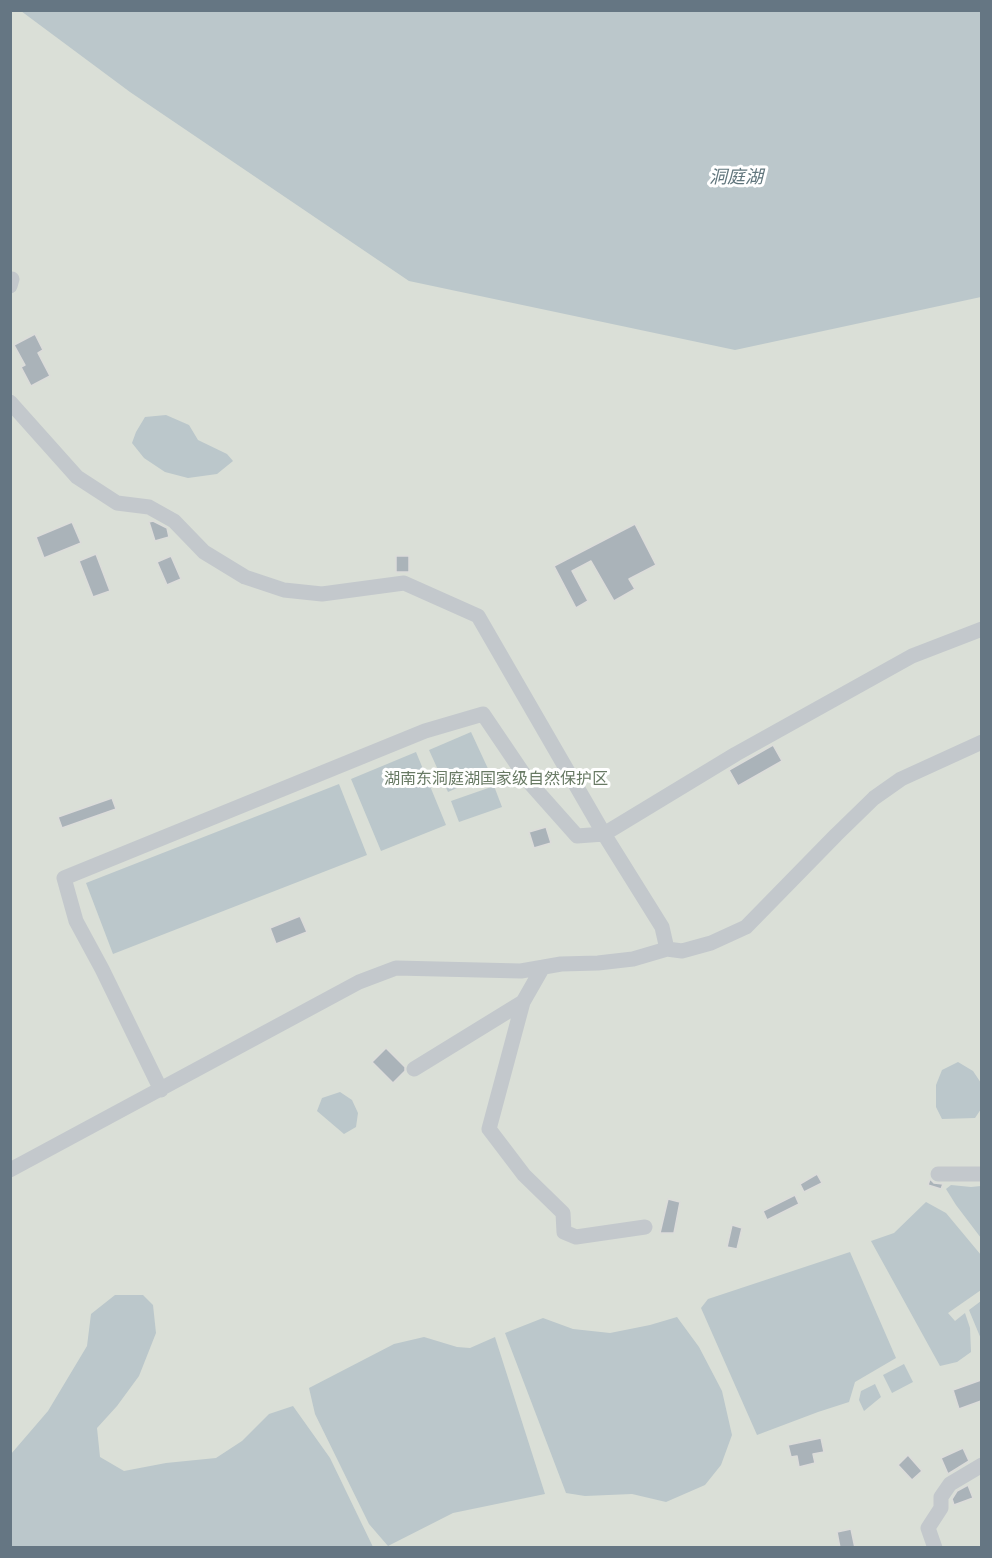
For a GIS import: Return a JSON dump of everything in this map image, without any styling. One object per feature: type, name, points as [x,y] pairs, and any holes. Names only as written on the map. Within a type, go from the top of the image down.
[{"type":"street","points":[[10,279],[12,279],[10,286]]},
{"type":"street","points":[[10,402],[77,477],[117,504],[149,507],[174,521],[204,552],[245,577],[284,590],[322,594],[404,583],[478,616],[604,834],[662,927],[667,949]]},
{"type":"street","points":[[161,1090],[76,921],[64,878],[425,731],[483,714],[529,782],[577,836],[604,834],[736,754],[912,656],[981,629]]},
{"type":"street","points":[[10,1170],[359,982],[396,968],[521,971],[633,958],[667,949],[682,951],[711,943],[746,927],[874,798],[901,779],[981,742]]},
{"type":"street","points":[[543,967],[523,1002],[489,1129],[524,1175],[563,1213],[564,1232],[576,1237],[645,1227]]},
{"type":"street","points":[[414,1069],[523,1002]]},
{"type":"street","points":[[938,1173],[981,1174]]},
{"type":"street","points":[[935,1548],[928,1527],[941,1508],[940,1497],[950,1484],[981,1465]]},
{"type":"green space","name":"湖南东洞庭湖国家级自然保护区","points":[[11,11],[981,11],[981,1547],[11,1547]]},
{"type":"water","name":"洞庭湖","points":[[21,11],[981,11],[981,297],[735,350],[409,281],[130,92]]},
{"type":"water","points":[[166,415],[189,425],[198,440],[227,454],[233,461],[217,474],[188,478],[165,472],[144,458],[132,443],[136,432],[145,417]]},
{"type":"water","points":[[471,732],[490,773],[448,792],[429,750]]},
{"type":"water","points":[[416,752],[446,825],[381,851],[351,779]]},
{"type":"water","points":[[339,784],[367,855],[113,954],[86,883]]},
{"type":"water","points":[[494,786],[502,807],[459,822],[451,801]]},
{"type":"water","points":[[958,1062],[973,1071],[981,1083],[981,1109],[975,1118],[942,1119],[936,1107],[936,1085],[942,1070]]},
{"type":"water","points":[[340,1092],[352,1100],[358,1113],[356,1127],[344,1134],[317,1111],[322,1098]]},
{"type":"water","points":[[951,1185],[981,1186],[981,1238],[946,1189]]},
{"type":"water","points":[[926,1202],[946,1213],[981,1255],[981,1290],[948,1313],[955,1321],[965,1313],[970,1328],[971,1352],[957,1362],[940,1366],[871,1241],[894,1233]]},
{"type":"water","points":[[850,1252],[896,1358],[855,1382],[849,1402],[757,1435],[701,1308],[708,1299]]},
{"type":"water","points":[[115,1295],[143,1295],[153,1305],[156,1333],[139,1376],[97,1428],[100,1457],[124,1471],[166,1463],[216,1458],[242,1441],[269,1414],[293,1406],[330,1458],[373,1547],[11,1547],[11,1454],[48,1411],[87,1346],[91,1314]]},
{"type":"water","points":[[981,1301],[981,1339],[969,1310]]},
{"type":"water","points":[[677,1317],[699,1347],[722,1391],[732,1435],[721,1465],[705,1485],[666,1502],[632,1494],[585,1496],[566,1493],[505,1333],[543,1318],[573,1329],[610,1333]]},
{"type":"water","points":[[424,1337],[457,1347],[470,1348],[495,1337],[545,1494],[453,1513],[388,1546],[369,1524],[315,1414],[309,1388],[394,1344]]},
{"type":"water","points":[[904,1364],[913,1382],[892,1393],[883,1375]]},
{"type":"water","points":[[875,1384],[881,1397],[864,1411],[859,1400],[861,1391]]},
{"type":"building","points":[[35,334],[43,350],[38,353],[50,376],[31,386],[21,367],[25,365],[14,345]]},
{"type":"building","points":[[153,521],[167,528],[169,537],[155,541],[149,522]]},
{"type":"building","points":[[72,522],[81,543],[44,558],[36,537]]},
{"type":"building","points":[[635,524],[656,565],[629,579],[635,589],[614,601],[591,561],[572,571],[588,601],[576,608],[554,566]]},
{"type":"building","points":[[96,554],[110,591],[93,597],[79,561]]},
{"type":"building","points":[[171,556],[181,579],[167,585],[157,562]]},
{"type":"building","points":[[396,556],[409,556],[409,572],[396,572]]},
{"type":"building","points":[[773,745],[782,761],[738,786],[729,770]]},
{"type":"building","points":[[112,798],[116,809],[62,828],[58,817]]},
{"type":"building","points":[[546,827],[551,843],[534,848],[529,832]]},
{"type":"building","points":[[300,916],[307,932],[276,944],[270,928]]},
{"type":"building","points":[[386,1048],[405,1067],[405,1071],[393,1083],[372,1062]]},
{"type":"building","points":[[817,1174],[822,1183],[804,1192],[800,1184]]},
{"type":"building","points":[[930,1179],[934,1183],[943,1184],[941,1189],[928,1185]]},
{"type":"building","points":[[795,1195],[799,1204],[767,1220],[763,1211]]},
{"type":"building","points":[[668,1199],[680,1202],[674,1233],[660,1233]]},
{"type":"building","points":[[732,1225],[742,1228],[737,1249],[727,1247]]},
{"type":"building","points":[[981,1380],[981,1401],[959,1409],[953,1390]]},
{"type":"building","points":[[821,1438],[824,1452],[813,1454],[815,1463],[799,1467],[797,1456],[791,1457],[788,1445]]},
{"type":"building","points":[[963,1448],[969,1461],[948,1474],[941,1458]]},
{"type":"building","points":[[908,1455],[922,1471],[912,1480],[898,1465]]},
{"type":"building","points":[[968,1485],[973,1498],[954,1505],[952,1499],[957,1491]]},
{"type":"building","points":[[851,1529],[855,1548],[840,1548],[837,1532]]}]
